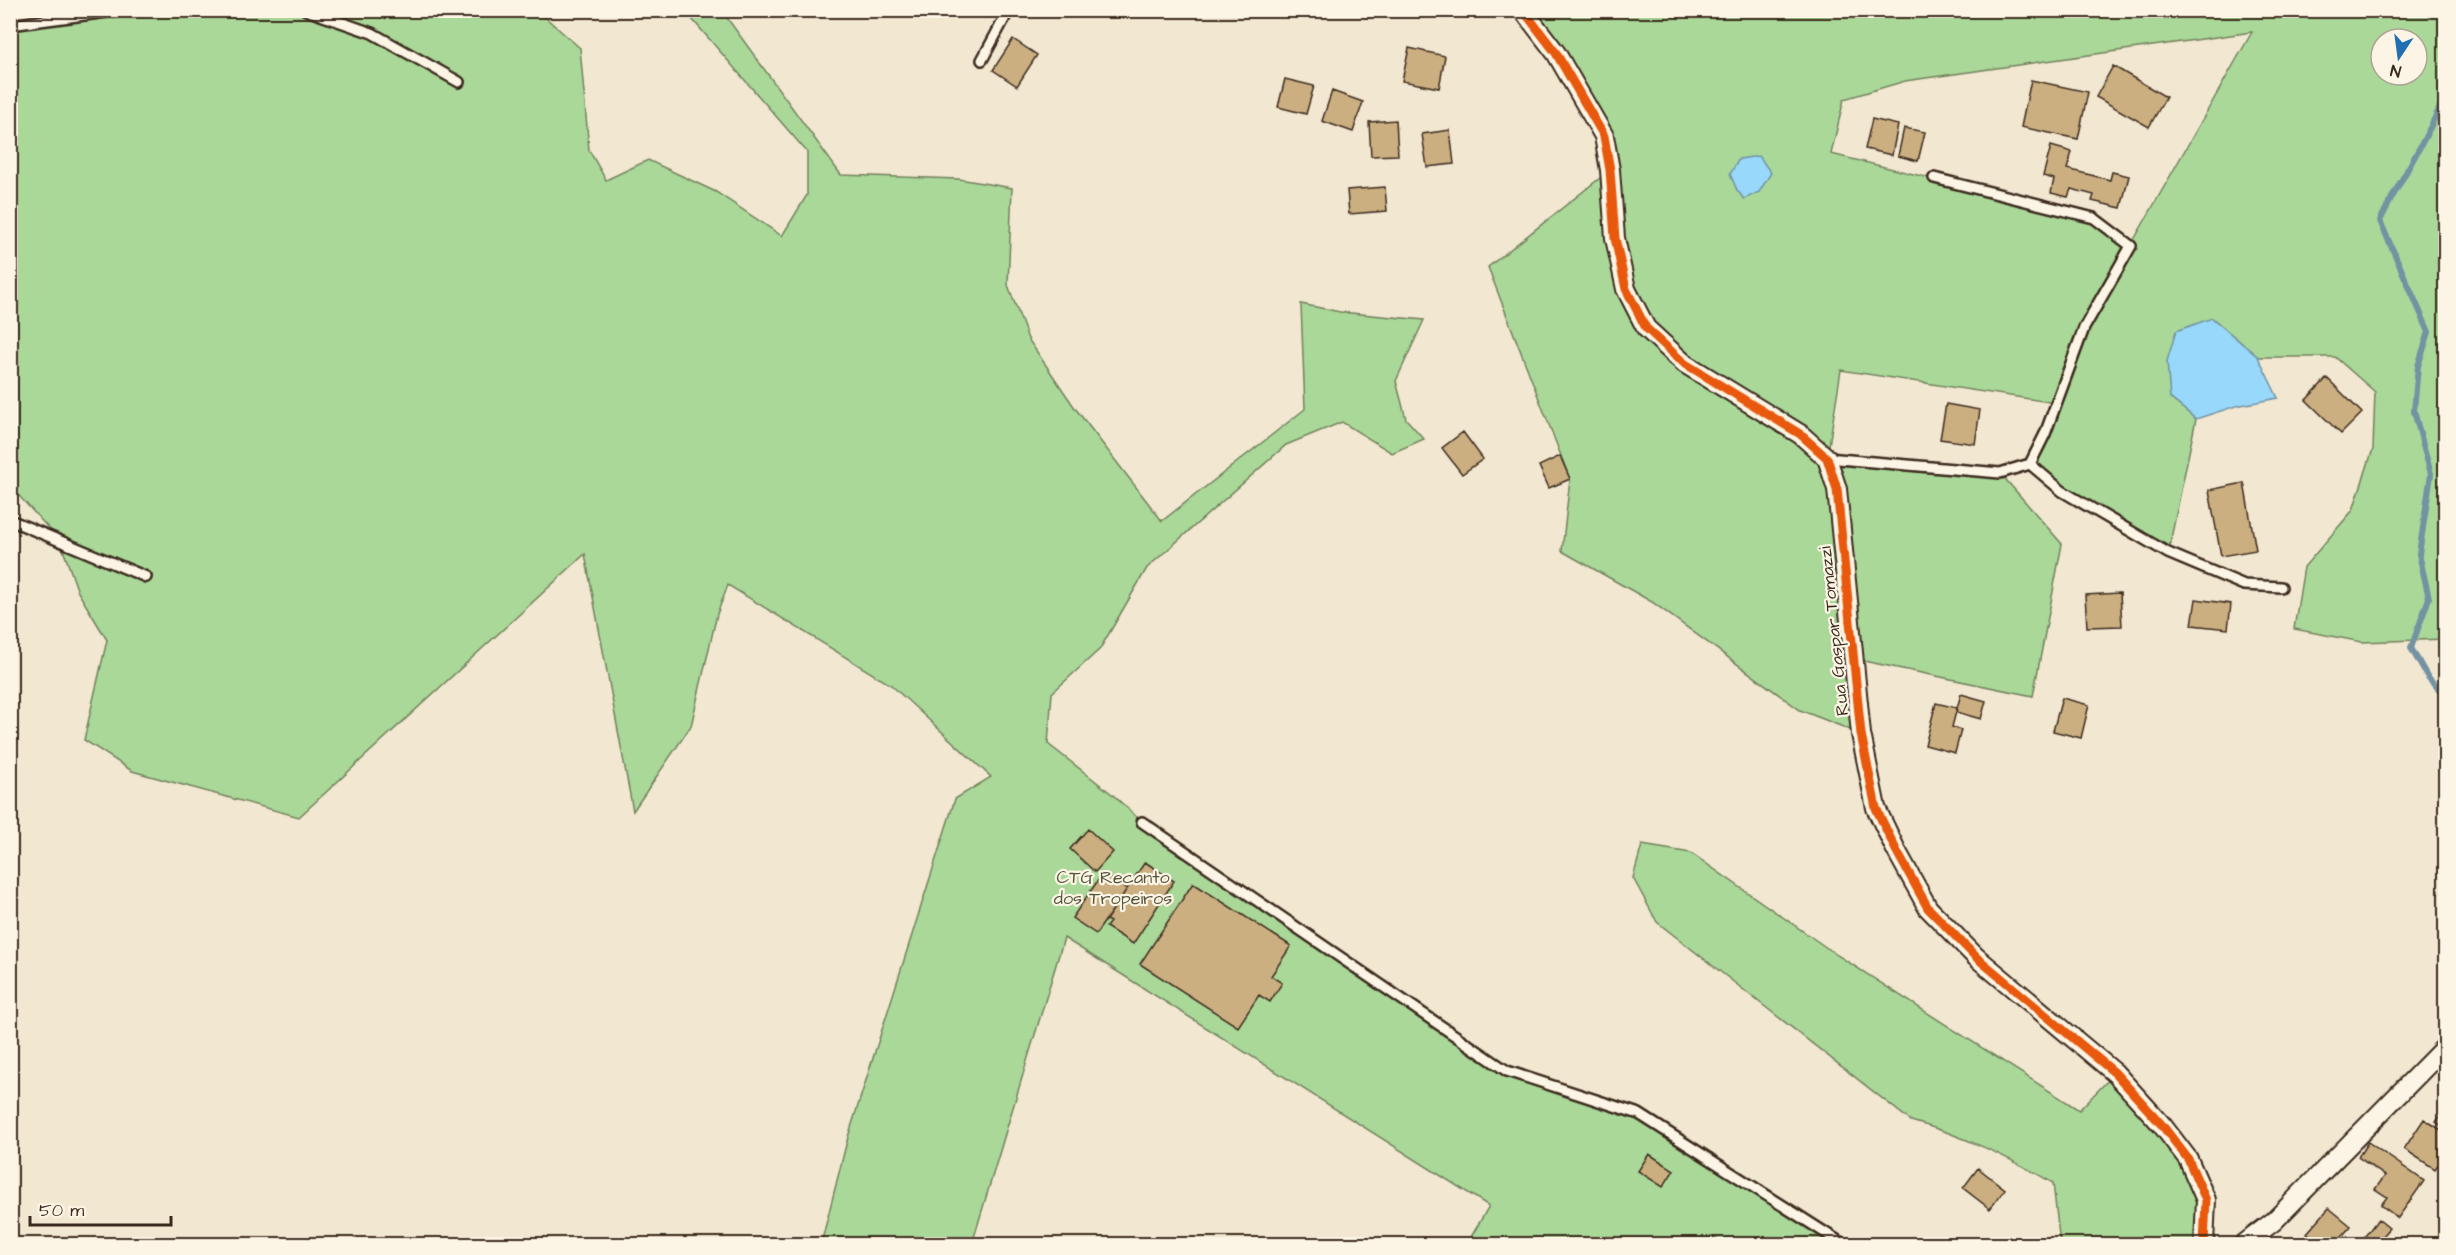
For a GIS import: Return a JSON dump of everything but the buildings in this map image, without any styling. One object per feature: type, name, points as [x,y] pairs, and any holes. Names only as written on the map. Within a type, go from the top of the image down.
[{"type":"street","points":[[1523,10],[1556,53],[1604,136],[1610,170],[1615,238],[1626,289],[1646,328],[1684,363],[1800,434],[1827,458]]},
{"type":"street","name":"Rua Gaspar Tomazzi","points":[[1827,458],[1837,489],[1861,734],[1876,808],[1896,850],[1928,908],[1976,957],[2115,1073],[2163,1125],[2188,1159],[2206,1200],[2204,1245]]},
{"type":"street","points":[[2244,1245],[2274,1221],[2445,1047]]},
{"type":"lane","points":[[10,25],[122,10]]},
{"type":"lane","points":[[306,10],[372,33],[459,82]]},
{"type":"lane","points":[[982,60],[1009,10]]},
{"type":"lane","points":[[1827,458],[2000,473],[2030,464],[2045,434],[2084,328],[2131,246],[2094,218],[1934,178]]},
{"type":"lane","points":[[2030,464],[2062,490],[2168,554],[2244,585],[2281,587]]},
{"type":"lane","points":[[10,520],[146,577]]},
{"type":"lane","points":[[1142,822],[1507,1071],[1639,1114],[1843,1245]]},
{"type":"green space","name":"CTG Recanto dos Tropeiros","points":[[122,10],[538,11],[580,48],[589,150],[606,180],[648,160],[716,192],[782,236],[807,195],[807,152],[685,11],[722,11],[841,175],[959,179],[1012,188],[1008,285],[1028,339],[1075,408],[1162,521],[1305,409],[1301,304],[1340,312],[1424,320],[1396,381],[1406,419],[1424,439],[1392,453],[1342,422],[1286,445],[1147,568],[1100,649],[1052,693],[1048,744],[1112,794],[1142,822],[1507,1071],[1639,1114],[1843,1244],[1467,1244],[1489,1206],[1064,938],[972,1244],[821,1244],[848,1137],[955,799],[991,777],[891,685],[728,585],[717,614],[691,726],[633,811],[585,554],[299,817],[132,771],[84,740],[107,640],[78,592],[60,541],[11,487],[10,322],[14,316],[10,313],[11,25]]},
{"type":"green space","points":[[1523,11],[2445,11],[2445,639],[2362,642],[2294,629],[2304,567],[2353,510],[2373,449],[2375,392],[2335,357],[2258,357],[2212,318],[2170,398],[2196,419],[2168,553],[2062,491],[2030,464],[2056,403],[1841,370],[1827,458],[2000,473],[2062,544],[2033,696],[1854,659],[1861,734],[1800,710],[1652,602],[1562,551],[1570,479],[1488,267],[1610,170],[1604,136]],"holes":[[[2252,32],[2131,245],[2094,218],[1831,154],[1844,99],[1905,81]]]},
{"type":"green space","points":[[1642,845],[1691,853],[1837,955],[2079,1110],[2115,1073],[2162,1125],[2206,1200],[2204,1244],[2060,1244],[2053,1183],[1984,1147],[1911,1121],[1657,922],[1633,878]]},
{"type":"water","points":[[1759,156],[1771,173],[1759,192],[1744,199],[1730,174],[1739,159]]},
{"type":"water","points":[[2212,318],[2258,357],[2278,398],[2236,406],[2196,419],[2170,398],[2167,361],[2176,331]]},
{"type":"waterway","points":[[2446,93],[2380,221],[2429,332],[2418,366],[2414,411],[2431,474],[2419,554],[2429,598],[2411,648],[2427,676],[2446,697]]},
{"type":"cycle path","points":[[1523,10],[1556,53],[1604,136],[1610,170],[1615,238],[1626,289],[1646,328],[1684,363],[1800,434],[1827,458],[1837,489],[1861,734],[1876,808],[1928,908],[1976,957],[2115,1073],[2162,1125],[2188,1159],[2206,1200],[2204,1244]]}]
